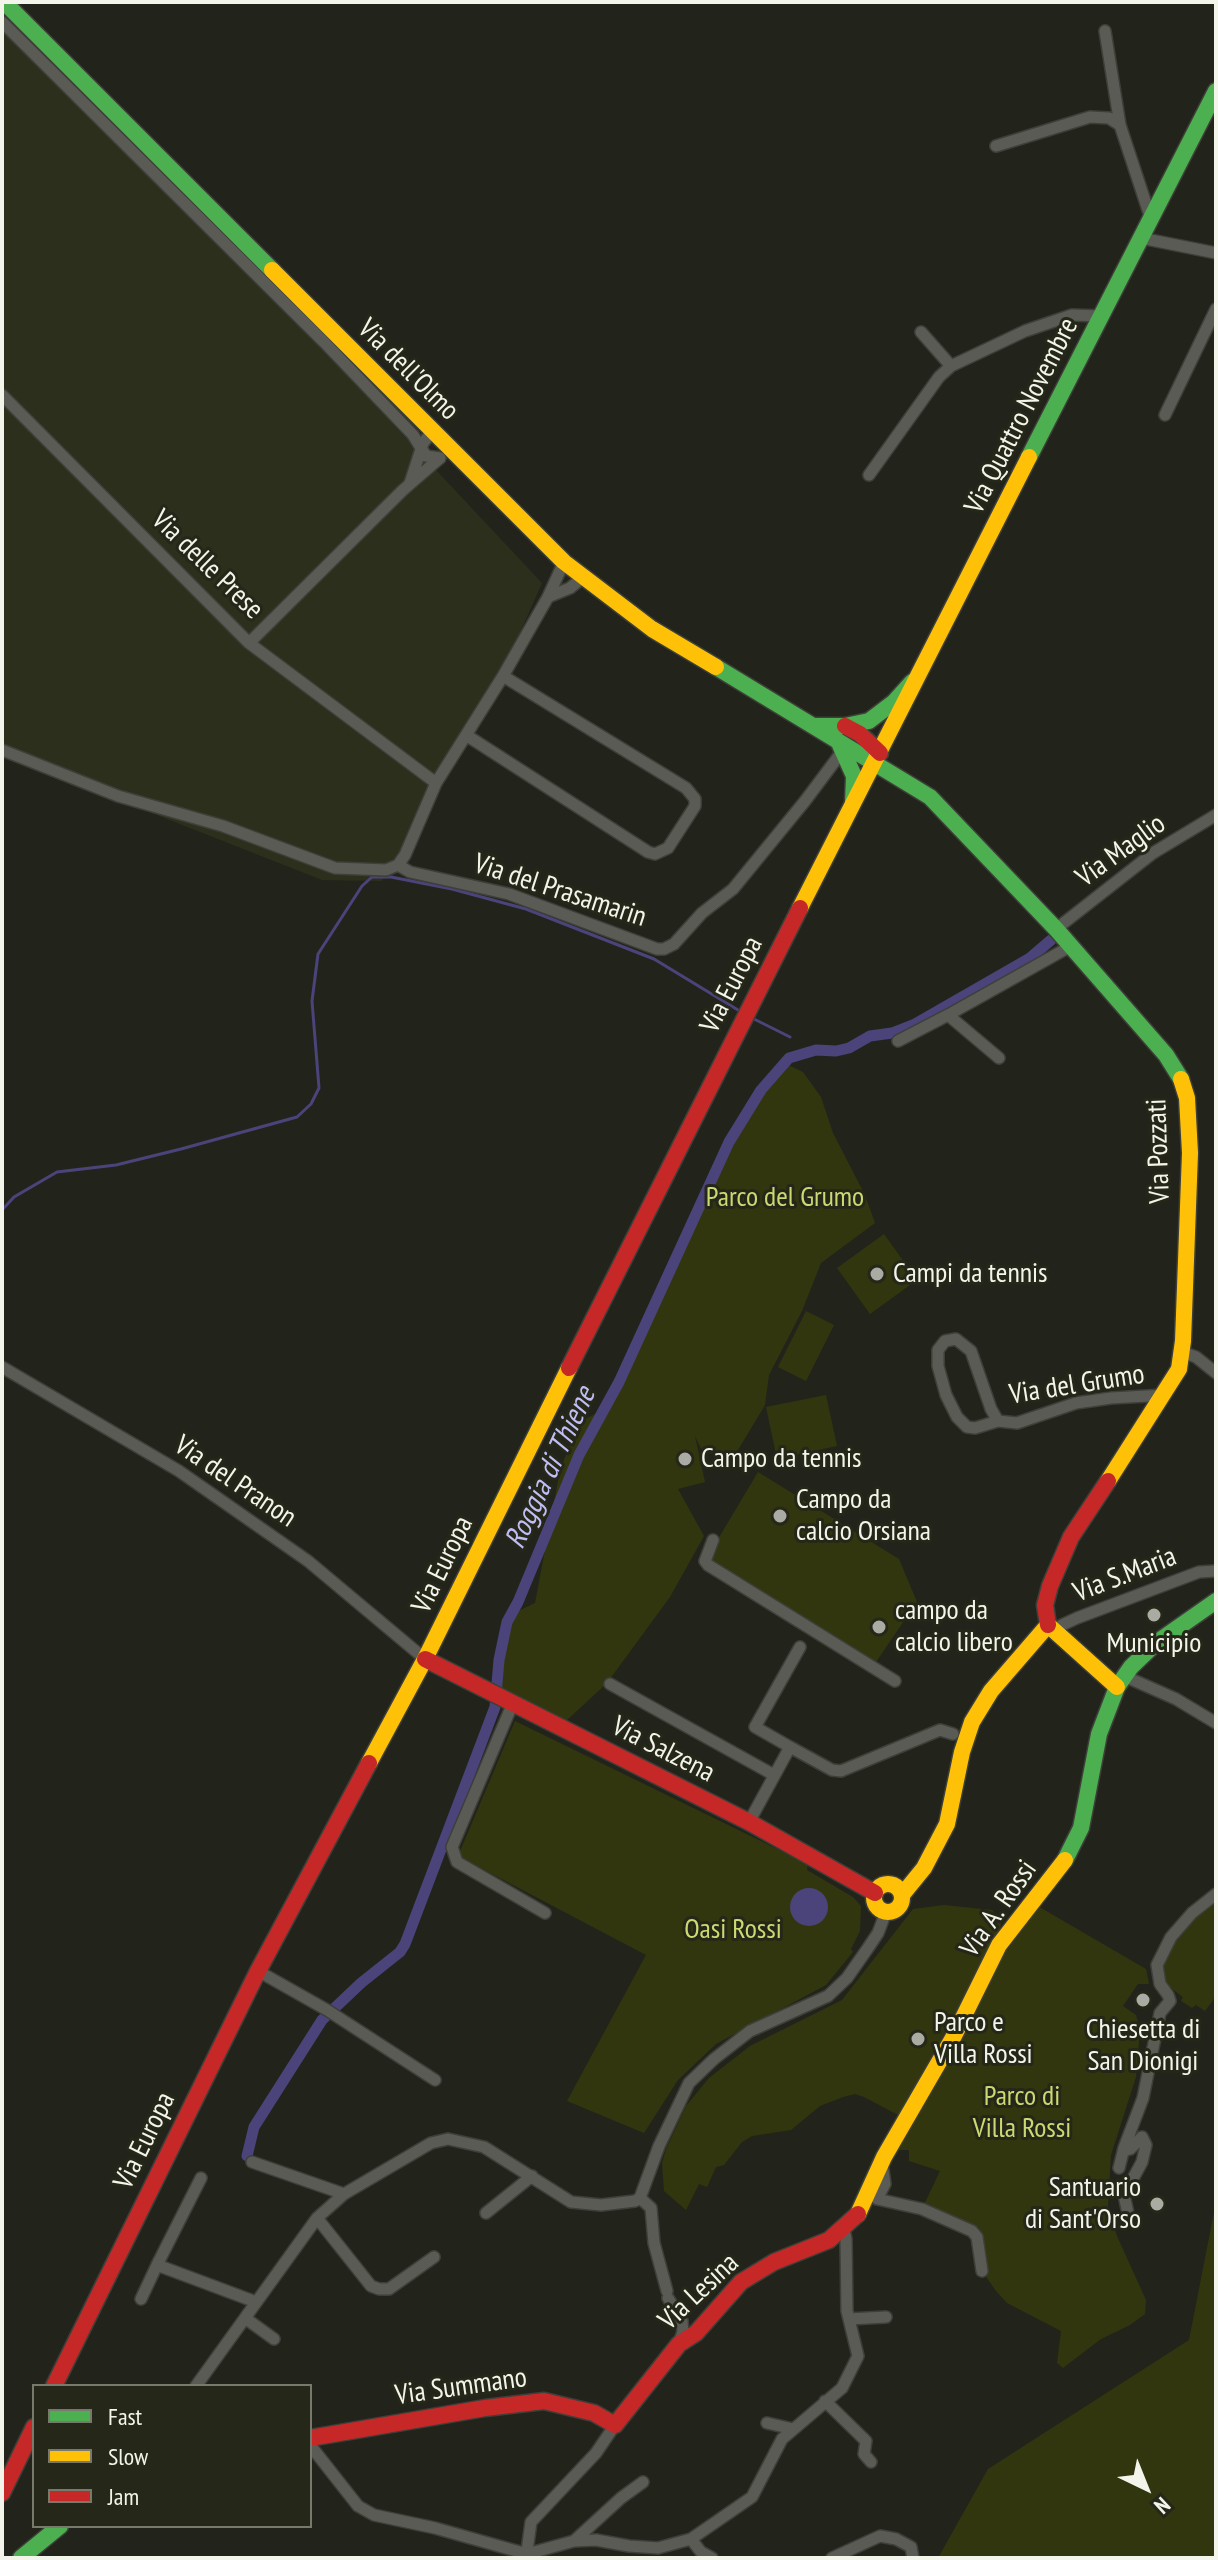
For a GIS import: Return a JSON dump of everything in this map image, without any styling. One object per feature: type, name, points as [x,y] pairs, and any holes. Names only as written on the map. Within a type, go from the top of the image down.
[{"type":"main road","name":"Via dell'Olmo","points":[[4,2],[432,432],[445,453],[582,578],[652,629],[815,726],[841,738],[883,712],[923,669]]},
{"type":"main road","name":"Via Quattro Novembre","points":[[878,759],[1216,91]]},
{"type":"main road","points":[[841,738],[878,759]]},
{"type":"main road","points":[[841,738],[854,776],[852,809]]},
{"type":"main road","name":"Via Europa","points":[[55,2384],[258,1971],[425,1659],[703,1098],[878,759]]},
{"type":"main road","name":"Via Pozzati","points":[[878,759],[930,797],[1056,929],[1166,1055],[1179,1075],[1187,1098],[1190,1153],[1179,1369],[1071,1537],[1045,1605],[1051,1628]]},
{"type":"main road","points":[[897,1890],[927,1864],[947,1824],[962,1752],[972,1722],[991,1691],[1051,1628],[1121,1682],[1156,1643],[1216,1601]]},
{"type":"main road","name":"Via Salzena","points":[[425,1659],[749,1822],[875,1893]]},
{"type":"main road","name":"Via A. Rossi","points":[[844,2229],[858,2214],[882,2163],[954,2036],[999,1945],[1069,1855],[1081,1828],[1099,1734],[1121,1682]]},
{"type":"main road","points":[[881,1886],[897,1890],[898,1908],[886,1912],[876,1905],[875,1893],[881,1886]]},
{"type":"main road","name":"Via Lesina","points":[[615,2425],[679,2344],[696,2333],[741,2282],[774,2262],[829,2240],[844,2229]]},
{"type":"main road","name":"Via Summano","points":[[312,2438],[544,2401],[594,2413],[615,2425]]},
{"type":"main road","points":[[2,2493],[32,2431]]},
{"type":"main road","points":[[21,2558],[58,2528]]},
{"type":"street","name":"Via dell'Olmo","points":[[2,22],[324,342],[413,435],[421,449]]},
{"type":"street","points":[[1105,31],[1120,125],[1151,219]]},
{"type":"street","points":[[66,86],[71,69]]},
{"type":"street","points":[[996,146],[1090,117],[1109,118],[1120,125]]},
{"type":"street","points":[[120,141],[140,138]]},
{"type":"street","points":[[1141,238],[1216,253]]},
{"type":"street","points":[[1165,415],[1216,309]]},
{"type":"street","points":[[869,475],[939,377],[951,366],[1025,331],[1072,315],[1102,316]]},
{"type":"street","points":[[921,332],[951,366]]},
{"type":"street","name":"Via delle Prese","points":[[2,395],[249,643],[409,483],[445,453]]},
{"type":"street","points":[[409,483],[421,449],[432,432]]},
{"type":"street","points":[[421,449],[428,458],[445,453]]},
{"type":"street","points":[[398,865],[436,783],[503,676],[548,597],[564,562]]},
{"type":"street","points":[[548,597],[570,588],[582,578]]},
{"type":"street","points":[[249,643],[436,783]]},
{"type":"street","points":[[466,735],[648,852],[655,854],[668,848],[695,806],[695,799],[686,788],[503,676]]},
{"type":"street","name":"Via del Prasamarin","points":[[2,750],[118,796],[223,826],[335,868],[386,870],[398,865],[410,872],[509,894],[657,949],[669,948],[702,913],[733,889],[805,801],[841,738]]},
{"type":"street","name":"Via Maglio","points":[[1056,929],[1153,853],[1216,815]]},
{"type":"street","points":[[898,1041],[1071,946]]},
{"type":"street","points":[[948,1015],[999,1058]]},
{"type":"street","name":"Via del Grumo","points":[[998,1421],[971,1351],[956,1339],[945,1341],[938,1350],[938,1366],[946,1395],[957,1417],[967,1427],[975,1428],[998,1421],[1017,1423],[1088,1402],[1165,1395]]},
{"type":"street","points":[[1182,1352],[1210,1366],[1216,1373]]},
{"type":"street","name":"Via del Pranon","points":[[2,1367],[179,1471],[308,1561],[425,1659]]},
{"type":"street","points":[[713,1540],[705,1561],[708,1565],[895,1681]]},
{"type":"street","name":"Via S.Maria","points":[[1051,1628],[1199,1572],[1216,1571]]},
{"type":"street","points":[[800,1647],[755,1727],[790,1747],[832,1770],[841,1771],[940,1730],[953,1734]]},
{"type":"street","points":[[1121,1682],[1176,1699],[1216,1723]]},
{"type":"street","points":[[610,1684],[774,1775]]},
{"type":"street","points":[[509,1701],[452,1847],[457,1862],[545,1913]]},
{"type":"street","points":[[749,1822],[790,1747]]},
{"type":"street","points":[[1119,2168],[1143,2098],[1160,2013],[1170,2001],[1160,1984],[1157,1965],[1171,1937],[1192,1913],[1216,1894]]},
{"type":"street","points":[[640,2198],[659,2146],[689,2083],[750,2031],[828,1996],[847,1978],[868,1948],[886,1912]]},
{"type":"street","points":[[258,1971],[331,2012],[435,2080]]},
{"type":"street","points":[[1124,2148],[1130,2149],[1142,2137],[1146,2145],[1142,2162],[1124,2195],[1129,2218]]},
{"type":"street","points":[[197,2384],[317,2218],[344,2194],[431,2143],[448,2139],[484,2147],[571,2202],[585,2205],[625,2203],[640,2198]]},
{"type":"street","points":[[252,2162],[344,2194]]},
{"type":"street","points":[[882,2163],[885,2184],[877,2199],[922,2209],[972,2231],[977,2237],[982,2271]]},
{"type":"street","points":[[486,2213],[532,2176]]},
{"type":"street","points":[[141,2299],[201,2178]]},
{"type":"street","points":[[640,2198],[651,2208],[654,2243],[668,2294],[684,2327],[679,2344]]},
{"type":"street","points":[[317,2218],[371,2286],[379,2289],[389,2289],[434,2257]]},
{"type":"street","points":[[312,2448],[358,2506],[374,2515],[435,2528],[527,2556],[574,2541],[596,2540],[656,2553],[691,2539],[752,2497],[782,2439],[842,2388],[858,2356],[849,2319],[844,2229]]},
{"type":"street","points":[[157,2265],[256,2302]]},
{"type":"street","points":[[849,2319],[886,2317]]},
{"type":"street","points":[[245,2318],[274,2339]]},
{"type":"street","points":[[825,2401],[866,2441],[864,2454],[871,2462]]},
{"type":"street","points":[[767,2423],[793,2429]]},
{"type":"street","points":[[527,2556],[531,2522],[596,2453],[615,2425]]},
{"type":"street","points":[[574,2541],[643,2482]]},
{"type":"street","points":[[832,2558],[880,2536],[896,2539],[911,2547],[913,2558]]},
{"type":"street","points":[[691,2539],[704,2556]]},
{"type":"shaded area","points":[[2,7],[542,583],[491,698],[382,881],[322,880],[2,754]]},
{"type":"shaded area","points":[[809,1888],[823,1893],[828,1907],[823,1921],[809,1926],[795,1921],[790,1907],[795,1893]]},
{"type":"green space","name":"Parco del Grumo","points":[[784,1063],[803,1072],[821,1097],[833,1133],[865,1195],[875,1223],[821,1263],[802,1311],[769,1375],[765,1405],[735,1455],[703,1453],[695,1436],[705,1482],[678,1489],[704,1536],[670,1597],[607,1683],[566,1721],[493,1683],[505,1649],[512,1614],[535,1603],[560,1470],[579,1422],[607,1408],[680,1260],[677,1249],[712,1189],[720,1164],[751,1108]]},
{"type":"green space","name":"Campi da tennis","points":[[884,1234],[917,1280],[870,1314],[837,1268]]},
{"type":"green space","points":[[806,1311],[834,1325],[806,1381],[778,1367]]},
{"type":"green space","points":[[826,1395],[837,1446],[777,1459],[766,1407]]},
{"type":"green space","name":"Campo da calcio Orsiana","points":[[758,1472],[899,1559],[917,1602],[876,1662],[705,1561]]},
{"type":"green space","name":"Oasi Rossi","points":[[515,1721],[808,1864],[807,1870],[853,1897],[861,1906],[860,1931],[851,1949],[853,1952],[826,1985],[716,2044],[678,2080],[644,2133],[567,2101],[646,1955],[458,1856]]},
{"type":"green space","points":[[1210,1900],[1216,1905],[1216,1996],[1205,2011],[1181,2001],[1183,1997],[1160,1980],[1161,1963],[1171,1939]]},
{"type":"green space","name":"Parco di Villa Rossi","points":[[944,1905],[992,1910],[1002,1921],[995,1946],[967,1991],[900,2116],[855,2094],[843,2097],[820,2106],[791,2130],[752,2136],[742,2142],[724,2165],[716,2167],[707,2187],[699,2184],[686,2210],[664,2191],[662,2163],[666,2149],[686,2106],[709,2078],[750,2046],[842,2000],[913,1909]]},
{"type":"green space","name":"Parco di Villa Rossi","points":[[1036,1905],[1146,1969],[1149,1984],[1138,1984],[1123,2006],[1136,2015],[1140,2030],[1136,2077],[1111,2155],[1108,2206],[1117,2236],[1146,2300],[1145,2314],[1101,2339],[1063,2368],[1057,2363],[1061,2331],[1007,2303],[996,2291],[982,2271],[977,2237],[922,2209],[940,2171],[909,2161],[909,2150],[892,2146],[999,1945]]},
{"type":"green space","points":[[1216,2202],[1216,2558],[938,2558],[988,2469],[1189,2340]]},
{"type":"waterway","points":[[2,1210],[14,1197],[57,1172],[116,1165],[297,1117],[311,1104],[319,1088],[312,1001],[318,954],[362,886],[372,877],[391,877],[452,889],[526,909],[654,959],[738,1010]]},
{"type":"waterway","name":"Roggia di Thiene","points":[[247,2156],[254,2127],[322,2020],[400,1952],[405,1944],[495,1707],[499,1660],[507,1622],[579,1455],[619,1382],[729,1142],[761,1090],[789,1058],[816,1050],[849,1048],[870,1036],[892,1033],[915,1024],[1030,958],[1051,940]]},
{"type":"waterway","points":[[754,1019],[790,1037]]},
{"type":"traffic: fast","points":[[4,2],[272,270]]},
{"type":"traffic: fast","points":[[1029,457],[1216,91]]},
{"type":"traffic: fast","points":[[716,667],[930,797],[1056,929],[1166,1055],[1181,1079]]},
{"type":"traffic: fast","points":[[815,726],[845,726],[869,721],[894,702],[912,682]]},
{"type":"traffic: fast","points":[[840,745],[854,776],[853,802]]},
{"type":"traffic: fast","points":[[1065,1860],[1081,1828],[1099,1734],[1117,1687],[1131,1667],[1156,1643],[1216,1601]]},
{"type":"traffic: fast","points":[[21,2558],[58,2528]]},
{"type":"traffic: slow","points":[[272,270],[564,562],[652,629],[716,667]]},
{"type":"traffic: slow","points":[[800,908],[1029,457]]},
{"type":"traffic: slow","points":[[1108,1481],[1179,1369],[1183,1341],[1190,1153],[1187,1098],[1181,1079]]},
{"type":"traffic: slow","points":[[369,1763],[425,1659],[569,1368]]},
{"type":"traffic: slow","points":[[1048,1625],[1117,1687]]},
{"type":"traffic: slow","points":[[902,1895],[924,1868],[947,1824],[962,1752],[972,1722],[991,1691],[1048,1625]]},
{"type":"traffic: slow","points":[[858,2214],[884,2157],[954,2036],[999,1945],[1065,1860]]},
{"type":"traffic: slow","points":[[888,1884],[898,1888],[902,1898],[898,1908],[888,1912],[878,1908],[874,1898],[878,1888],[888,1884]]},
{"type":"traffic: jam","points":[[845,726],[860,734],[880,753]]},
{"type":"traffic: jam","points":[[569,1368],[800,908]]},
{"type":"traffic: jam","points":[[1048,1625],[1045,1605],[1050,1586],[1071,1537],[1108,1481]]},
{"type":"traffic: jam","points":[[425,1659],[749,1822],[875,1893]]},
{"type":"traffic: jam","points":[[55,2384],[258,1971],[369,1763]]},
{"type":"traffic: jam","points":[[312,2438],[544,2401],[594,2413],[615,2425],[679,2344],[696,2333],[741,2282],[774,2262],[829,2240],[858,2214]]},
{"type":"traffic: jam","points":[[2,2493],[32,2431]]},
{"type":"place","name":"Campi da tennis","points":[[877,1274]]},
{"type":"place","name":"Campo da tennis","points":[[685,1459]]},
{"type":"place","name":"Campo da calcio Orsiana","points":[[780,1516]]},
{"type":"place","name":"Municipio","points":[[1154,1615]]},
{"type":"place","name":"campo da calcio libero","points":[[879,1627]]},
{"type":"place","name":"Chiesetta di San Dionigi","points":[[1143,2000]]},
{"type":"place","name":"Parco e Villa Rossi","points":[[918,2039]]},
{"type":"place","name":"Santuario di Sant'Orso","points":[[1157,2204]]}]
